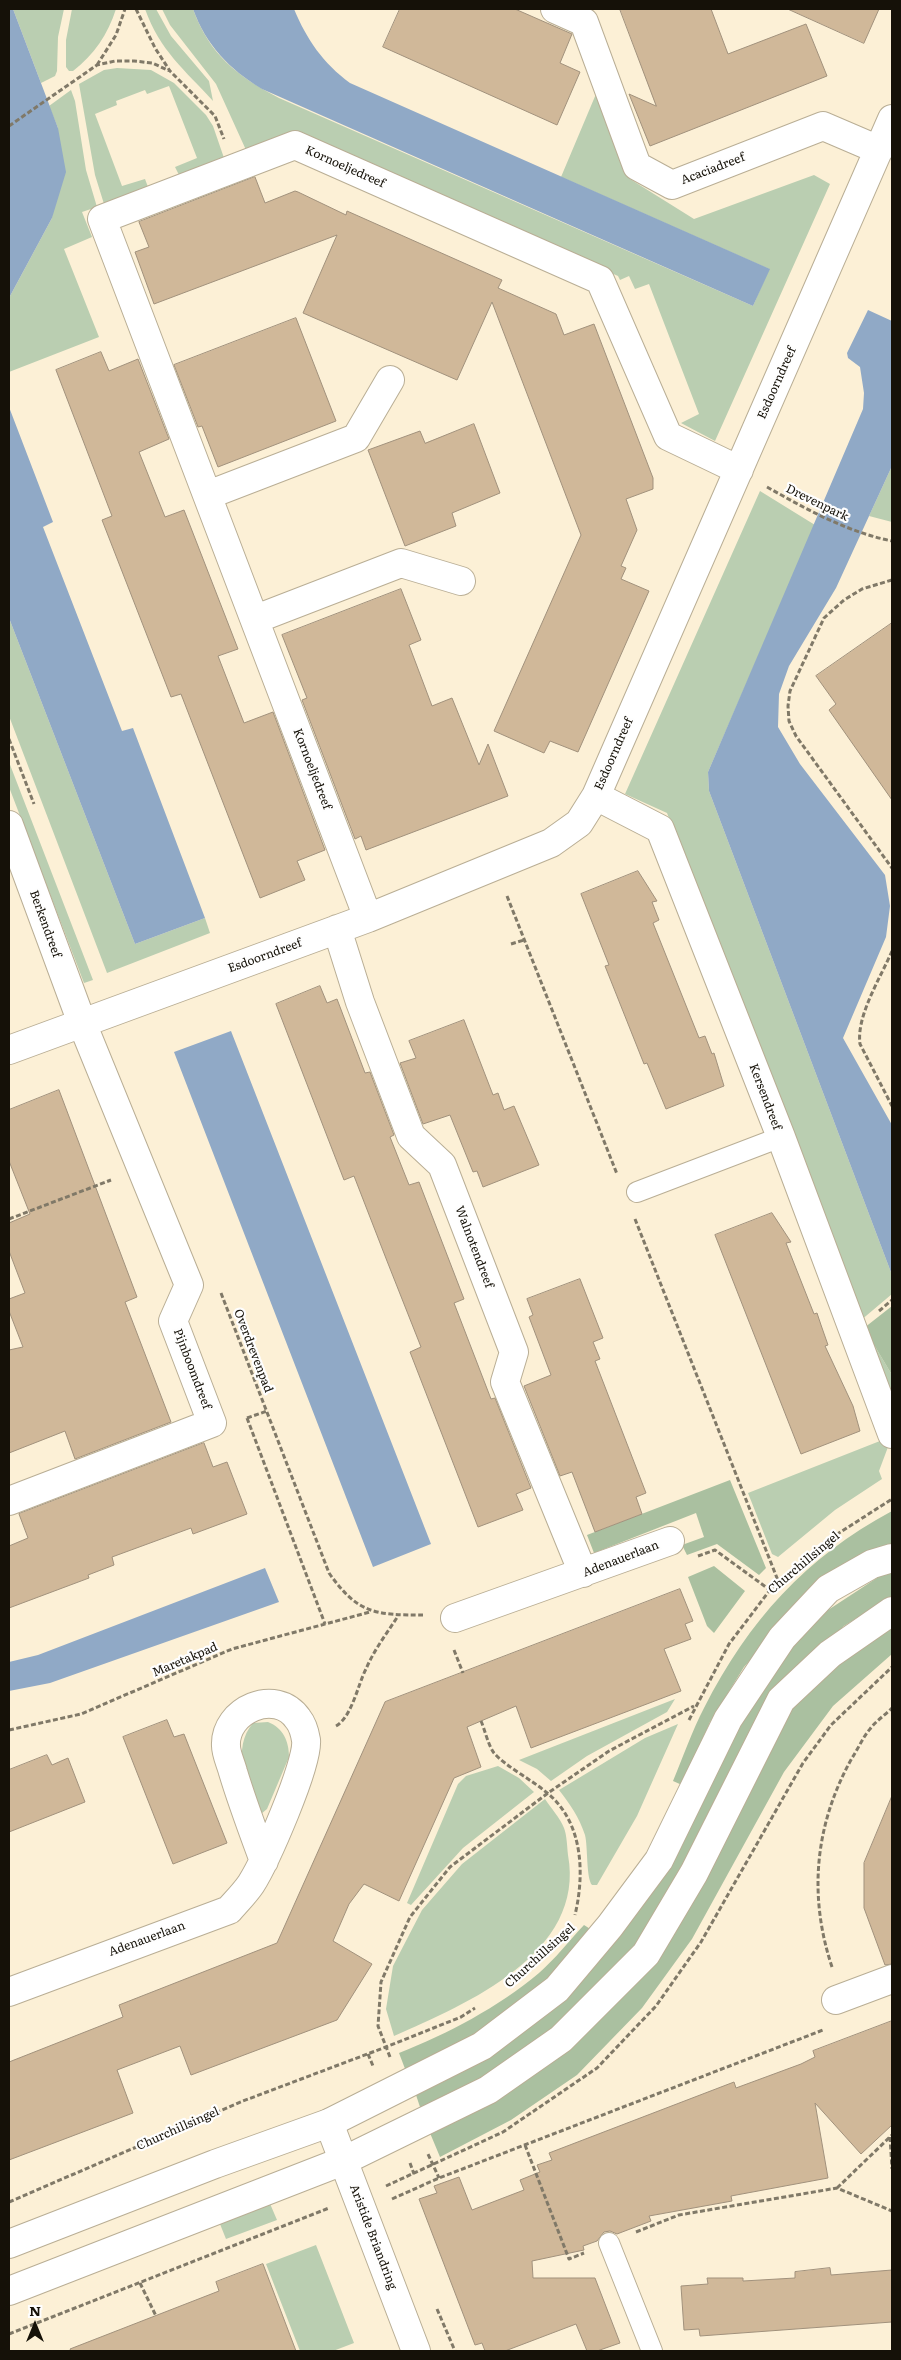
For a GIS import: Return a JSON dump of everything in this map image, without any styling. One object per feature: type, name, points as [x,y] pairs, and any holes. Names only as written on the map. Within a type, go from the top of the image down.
[{"type":"street","name":"Acaciadreef","points":[[555,9],[584,22],[637,166],[672,185],[823,126],[879,150]]},
{"type":"street","name":"Esdoorndreef","points":[[9,1050],[368,918],[551,843],[579,823],[596,796],[892,119]]},
{"type":"street","name":"Kornoeljedreef","points":[[368,918],[256,619],[102,219],[295,145],[600,280],[668,436],[739,470]]},
{"type":"street","points":[[208,495],[356,438],[390,380]]},
{"type":"street","points":[[256,619],[402,563],[461,581]]},
{"type":"street","name":"Kersendreef","points":[[596,796],[660,829],[781,1137],[892,1434]]},
{"type":"street","name":"Berkendreef","points":[[9,825],[82,1023]]},
{"type":"street","name":"Walnotendreef","points":[[336,929],[360,1002],[411,1136],[442,1165],[480,1262],[514,1352],[504,1382],[583,1573]]},
{"type":"street","name":"Pijnboomdreef","points":[[9,1501],[212,1423],[174,1321],[188,1285],[82,1023]]},
{"type":"street","name":"Adenauerlaan","points":[[442,1617],[583,1573],[670,1541]]},
{"type":"street","points":[[9,2244],[215,2164],[329,2123],[402,2088],[482,2046],[557,1989],[610,1926],[659,1860],[728,1719],[782,1638],[828,1589],[872,1564],[892,1558]]},
{"type":"street","points":[[9,2291],[343,2161],[488,2090],[561,2039],[646,1954],[694,1873],[781,1700],[830,1654],[892,1611]]},
{"type":"street","points":[[264,1861],[240,1795],[226,1746],[228,1730],[234,1718],[245,1710],[256,1705],[270,1704],[283,1706],[291,1711],[298,1719],[306,1741]]},
{"type":"street","name":"Adenauerlaan","points":[[9,1992],[229,1910],[250,1886],[264,1861],[302,1766],[306,1741]]},
{"type":"street","points":[[839,1999],[892,1980]]},
{"type":"street","name":"Aristide Briandring","points":[[329,2123],[416,2351]]},
{"type":"lane","points":[[637,1192],[781,1137]]},
{"type":"lane","points":[[609,2243],[652,2351]]},
{"type":"path","points":[[97,65],[116,34],[124,9]]},
{"type":"path","points":[[136,9],[155,48],[170,71],[216,116]]},
{"type":"path","points":[[9,126],[97,65],[115,61],[134,61],[152,63],[170,71]]},
{"type":"path","name":"Drevenpark","points":[[739,470],[809,511],[870,536],[892,541]]},
{"type":"path","points":[[892,580],[862,589],[844,600],[824,618],[790,691],[788,706],[789,721],[796,736],[892,868]]},
{"type":"path","points":[[495,867],[618,1178]]},
{"type":"path","points":[[511,944],[524,940]]},
{"type":"path","points":[[892,951],[858,1033],[860,1044],[892,1106]]},
{"type":"path","points":[[9,1219],[141,1168]]},
{"type":"path","points":[[633,1215],[779,1583]]},
{"type":"path","name":"Overdrevenpad","points":[[218,1284],[329,1573],[344,1595],[371,1612],[398,1616],[442,1617]]},
{"type":"path","points":[[247,1418],[325,1624]]},
{"type":"path","name":"Churchillsingel","points":[[688,1722],[729,1644],[770,1590],[825,1542],[892,1499]]},
{"type":"path","name":"Adenauerlaan","points":[[670,1541],[686,1561],[715,1550],[770,1590]]},
{"type":"path","name":"Maretakpad","points":[[9,1730],[81,1714],[232,1649],[371,1612]]},
{"type":"path","points":[[306,1741],[340,1723],[354,1701],[366,1668],[398,1616]]},
{"type":"path","points":[[402,2088],[378,2026],[381,1982],[410,1917],[450,1867],[548,1793],[609,1751],[696,1705]]},
{"type":"path","points":[[391,2199],[439,2178],[850,2020],[839,1999],[823,1941],[818,1896],[819,1848],[837,1786],[869,1730],[892,1708]]},
{"type":"path","points":[[481,1721],[494,1752],[548,1793],[561,1806],[574,1829],[579,1852],[580,1895],[574,1920]]},
{"type":"path","name":"Churchillsingel","points":[[9,2202],[243,2101],[386,2048],[461,2017],[477,2007]]},
{"type":"path","points":[[416,2126],[439,2178]]},
{"type":"path","points":[[891,2136],[892,2170]]},
{"type":"path","points":[[837,2188],[891,2136]]},
{"type":"path","points":[[525,2145],[569,2259],[679,2215],[837,2188],[892,2211]]},
{"type":"path","points":[[9,2334],[414,2174]]},
{"type":"path","points":[[140,2283],[156,2316]]},
{"type":"green space","points":[[13,9],[64,9],[58,37],[57,71],[55,76],[41,83]]},
{"type":"green space","points":[[72,9],[116,9],[109,27],[94,51],[81,65],[73,71],[69,71],[66,67],[66,40]]},
{"type":"green space","points":[[145,9],[156,9],[171,36],[209,81],[213,101],[174,59],[158,37]]},
{"type":"green space","points":[[162,9],[193,9],[207,39],[226,62],[250,81],[279,98],[753,306],[769,269],[561,177],[596,94],[630,179],[694,219],[814,175],[830,184],[715,441],[681,423],[699,414],[649,284],[635,289],[629,276],[620,280],[618,276],[296,131],[246,150],[216,84],[170,25]]},
{"type":"green space","points":[[117,68],[151,70],[174,83],[206,115],[213,126],[224,158],[179,175],[175,167],[197,158],[169,86],[147,94],[145,90],[116,101],[117,105],[95,114],[122,186],[145,179],[148,187],[104,204],[95,175],[79,84],[104,70]]},
{"type":"green space","points":[[71,90],[75,101],[86,170],[97,207],[82,212],[92,237],[64,249],[99,337],[9,372],[9,298],[52,218],[58,128],[49,106]]},
{"type":"green space","points":[[892,466],[892,522],[869,516]]},
{"type":"green space","points":[[760,491],[815,525],[708,772],[709,791],[892,1275],[892,1294],[860,1321],[667,813],[625,794]]},
{"type":"green space","points":[[9,618],[135,944],[205,918],[210,933],[107,973],[9,716]]},
{"type":"green space","points":[[9,762],[93,980],[84,983],[9,787]]},
{"type":"green space","points":[[892,1306],[892,1375],[864,1328]]},
{"type":"green space","points":[[864,1328],[892,1375],[892,1401]]},
{"type":"green space","points":[[885,1439],[888,1447],[879,1471],[882,1479],[835,1510],[778,1557],[772,1554],[748,1493]]},
{"type":"green space","points":[[730,1480],[766,1568],[759,1575],[717,1544],[687,1555],[682,1545],[704,1537],[696,1513],[594,1553],[587,1535]]},
{"type":"green space","points":[[892,1511],[892,1549],[790,1616],[744,1667],[710,1722],[682,1785],[673,1781],[704,1708],[721,1676],[760,1619],[782,1594],[832,1549]]},
{"type":"green space","points":[[714,1566],[745,1591],[714,1633],[707,1626],[688,1577]]},
{"type":"green space","points":[[892,1571],[892,1596],[844,1626],[789,1679],[681,1881],[631,1952],[574,2014],[515,2062],[422,2113],[415,2092],[556,2004],[775,1660],[822,1614],[883,1574]]},
{"type":"green space","points":[[892,1621],[892,1654],[833,1706],[784,1772],[692,1939],[642,2008],[577,2075],[511,2120],[440,2157],[430,2133],[578,2038],[791,1709],[827,1668]]},
{"type":"green space","points":[[675,1699],[667,1712],[587,1756],[551,1781],[537,1769],[519,1760]]},
{"type":"green space","points":[[268,1722],[278,1728],[284,1736],[288,1746],[289,1757],[267,1809],[261,1814],[256,1811],[245,1778],[242,1755],[246,1733],[253,1723]]},
{"type":"green space","points":[[678,1724],[637,1816],[597,1885],[592,1885],[589,1876],[585,1835],[574,1811],[559,1790],[645,1738]]},
{"type":"green space","points":[[498,1766],[519,1778],[534,1792],[463,1848],[411,1905],[407,1903],[458,1784],[466,1776]]},
{"type":"green space","points":[[545,1799],[562,1824],[567,1841],[569,1890],[559,1920],[540,1947],[515,1970],[486,1991],[455,2008],[394,2036],[386,2009],[393,1966],[422,1910],[462,1864]]},
{"type":"green space","points":[[584,1925],[595,1932],[513,2014],[407,2074],[399,2053],[472,2019],[523,1986],[545,1968]]},
{"type":"green space","points":[[268,2199],[277,2220],[226,2239],[218,2219]]},
{"type":"green space","points":[[316,2245],[354,2343],[333,2351],[300,2351],[266,2264]]},
{"type":"water","points":[[9,9],[13,9],[58,128],[66,172],[52,218],[9,298]]},
{"type":"water","points":[[193,9],[294,9],[310,41],[324,59],[350,83],[770,269],[753,306],[262,89],[239,73],[220,55],[205,34]]},
{"type":"water","points":[[868,310],[892,321],[892,466],[836,588],[789,666],[779,694],[778,727],[800,764],[885,875],[890,906],[886,937],[843,1038],[892,1125],[892,1275],[709,791],[708,772],[863,409],[864,393],[860,367],[848,358],[847,353]]},
{"type":"water","points":[[9,407],[53,522],[43,527],[122,731],[133,728],[205,918],[135,944],[9,618]]},
{"type":"water","points":[[231,1031],[431,1544],[373,1567],[174,1052]]},
{"type":"water","points":[[265,1568],[279,1602],[50,1683],[9,1691],[9,1662],[38,1655]]},
{"type":"building","points":[[400,9],[515,9],[572,34],[560,63],[580,72],[557,125],[383,47]]},
{"type":"building","points":[[620,9],[711,9],[728,54],[806,24],[827,76],[650,146],[629,94],[656,106]]},
{"type":"building","points":[[788,9],[879,9],[864,43]]},
{"type":"building","points":[[255,177],[265,203],[295,191],[346,215],[347,211],[502,280],[498,288],[556,314],[564,335],[594,324],[653,478],[653,489],[626,499],[637,530],[621,566],[626,568],[621,579],[649,591],[578,752],[550,741],[544,753],[494,731],[581,535],[492,302],[457,380],[303,313],[337,235],[154,304],[135,252],[149,247],[139,222]]},
{"type":"building","points":[[296,318],[336,421],[218,467],[202,426],[198,427],[174,365]]},
{"type":"building","points":[[101,352],[109,371],[138,359],[169,439],[139,452],[165,517],[184,510],[238,649],[218,656],[244,723],[273,712],[325,850],[297,861],[305,880],[260,898],[181,694],[171,697],[102,520],[112,516],[56,370]]},
{"type":"building","points":[[474,424],[500,493],[452,513],[456,526],[405,546],[368,450],[420,431],[425,443]]},
{"type":"building","points":[[401,589],[421,640],[409,645],[432,706],[452,698],[479,765],[488,744],[508,796],[366,850],[361,836],[355,839],[302,700],[307,698],[282,635]]},
{"type":"building","points":[[892,623],[892,800],[829,710],[836,704],[816,676]]},
{"type":"building","points":[[638,871],[657,901],[652,902],[659,920],[653,923],[699,1038],[705,1036],[712,1054],[714,1053],[724,1086],[666,1109],[647,1063],[644,1064],[605,966],[609,965],[581,894]]},
{"type":"building","points":[[320,986],[327,1003],[337,999],[365,1073],[370,1072],[394,1135],[390,1137],[409,1185],[419,1182],[464,1299],[454,1303],[491,1399],[495,1398],[531,1488],[516,1494],[523,1510],[478,1527],[410,1352],[421,1347],[354,1176],[344,1180],[276,1004]]},
{"type":"building","points":[[464,1020],[493,1095],[498,1093],[504,1110],[514,1106],[539,1165],[483,1187],[477,1171],[473,1172],[450,1115],[423,1124],[400,1063],[416,1058],[409,1041]]},
{"type":"building","points":[[59,1090],[137,1297],[125,1302],[171,1422],[75,1459],[65,1431],[9,1453],[9,1350],[23,1347],[9,1311],[9,1299],[25,1293],[9,1251],[9,1223],[30,1214],[9,1161],[9,1110]]},
{"type":"building","points":[[772,1213],[791,1242],[786,1243],[814,1314],[817,1313],[828,1345],[825,1346],[853,1406],[860,1431],[801,1454],[715,1235]]},
{"type":"building","points":[[580,1279],[603,1338],[593,1342],[600,1359],[595,1361],[646,1493],[636,1497],[642,1514],[595,1532],[572,1472],[560,1476],[524,1386],[551,1375],[529,1317],[533,1315],[527,1299]]},
{"type":"building","points":[[204,1443],[213,1467],[227,1462],[247,1514],[193,1534],[191,1528],[112,1557],[114,1565],[88,1575],[89,1578],[9,1608],[9,1546],[28,1538],[19,1514]]},
{"type":"building","points":[[680,1589],[693,1621],[685,1624],[691,1639],[664,1649],[681,1691],[531,1748],[516,1706],[467,1727],[481,1767],[454,1778],[399,1901],[364,1884],[349,1904],[333,1941],[372,1964],[337,2020],[191,2075],[180,2046],[117,2070],[133,2113],[9,2160],[9,2062],[123,2017],[119,2005],[277,1943],[385,1702]]},
{"type":"building","points":[[167,1720],[174,1737],[184,1734],[227,1843],[173,1864],[123,1737]]},
{"type":"building","points":[[47,1755],[52,1765],[68,1758],[85,1802],[9,1832],[9,1770]]},
{"type":"building","points":[[892,1796],[892,1964],[885,1965],[864,1908],[864,1863]]},
{"type":"building","points":[[892,2021],[892,2125],[861,2154],[815,2103],[828,2178],[731,2196],[732,2201],[649,2216],[651,2221],[617,2234],[610,2231],[604,2232],[597,2241],[583,2246],[584,2250],[532,2261],[533,2278],[595,2278],[620,2343],[597,2351],[587,2351],[576,2324],[505,2351],[485,2351],[482,2343],[475,2345],[419,2199],[437,2193],[434,2186],[459,2177],[472,2210],[524,2190],[520,2180],[540,2172],[537,2165],[552,2160],[549,2153],[734,2082],[736,2088],[801,2064],[815,2057],[813,2051]]},
{"type":"building","points":[[263,2264],[296,2351],[71,2351],[70,2349],[219,2291],[216,2282]]},
{"type":"building","points":[[830,2268],[831,2275],[892,2270],[892,2322],[700,2336],[699,2329],[684,2330],[681,2286],[708,2284],[707,2278],[743,2278],[743,2281],[795,2278],[795,2272]]}]
